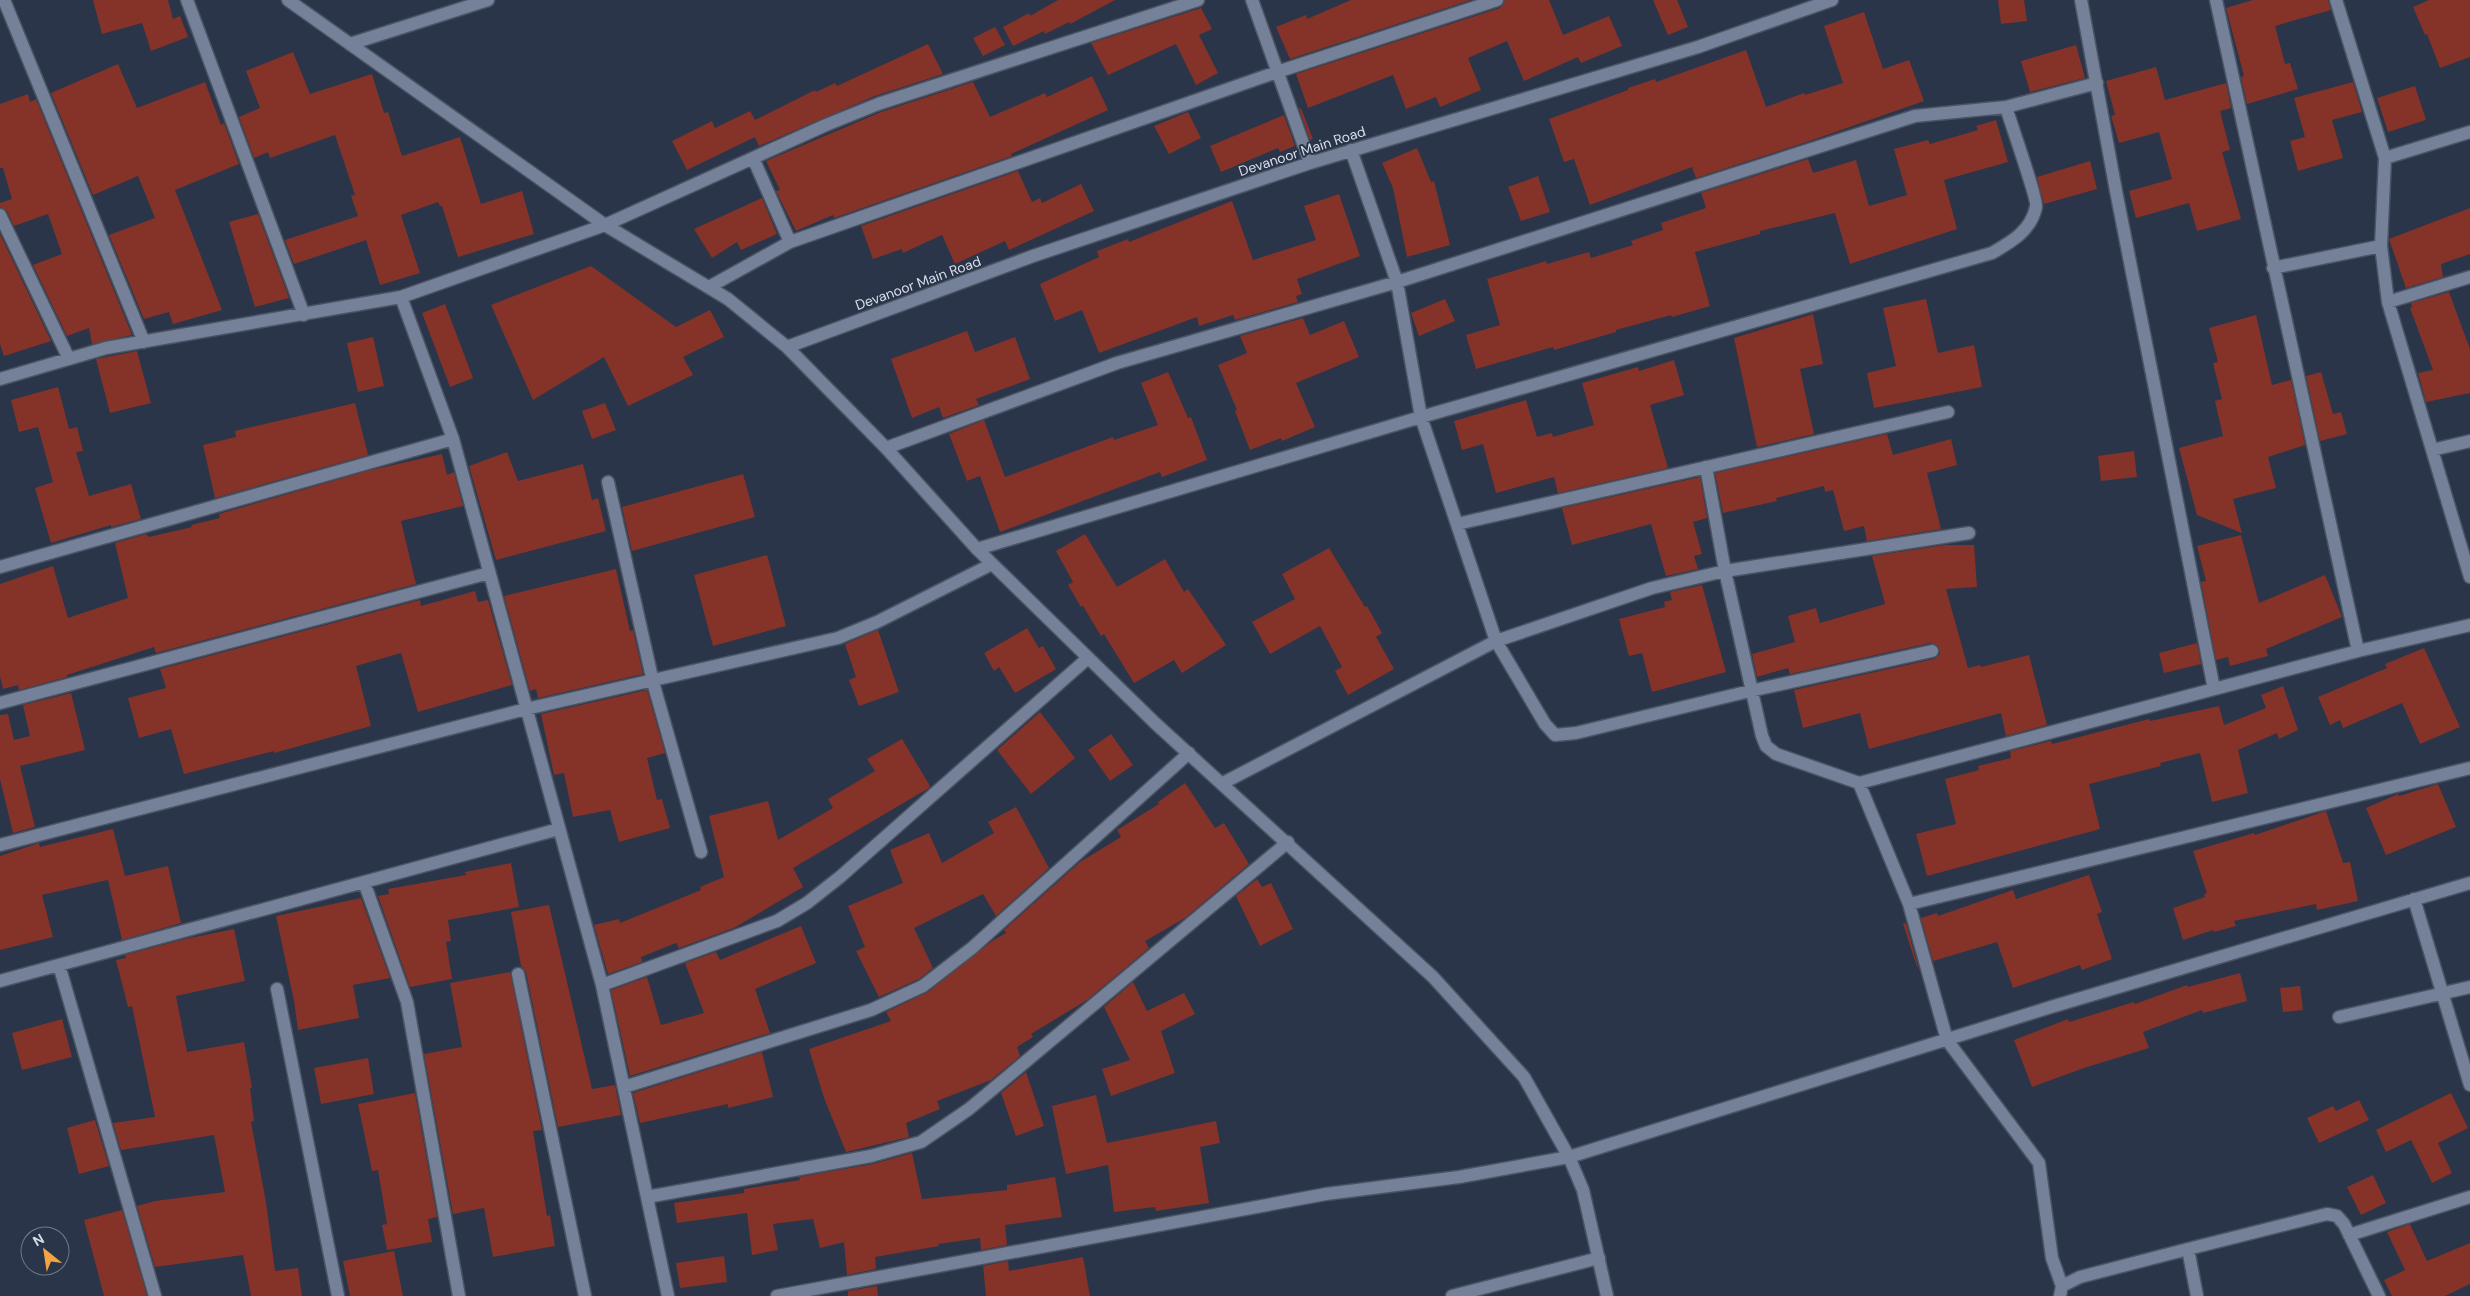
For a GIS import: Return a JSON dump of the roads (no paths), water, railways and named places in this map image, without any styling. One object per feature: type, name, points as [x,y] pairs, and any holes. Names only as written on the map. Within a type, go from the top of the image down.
[{"type":"street","points":[[4,0],[144,342]]},
{"type":"street","points":[[187,0],[304,315]]},
{"type":"street","points":[[288,0],[605,225],[728,299],[787,347],[886,448],[977,550],[1189,753],[1433,977],[1524,1076],[1569,1156],[1583,1190],[1607,1296]]},
{"type":"street","points":[[350,44],[488,0]]},
{"type":"street","points":[[0,379],[106,348],[401,297],[605,225],[878,104],[1198,0]]},
{"type":"street","points":[[1252,0],[1310,163]]},
{"type":"street","points":[[709,287],[790,242],[1277,72],[1497,0]]},
{"type":"street","name":"Devanoor Main Road","points":[[787,347],[1033,256],[1310,163],[1698,47],[1832,0]]},
{"type":"street","points":[[2082,0],[2120,210],[2214,689]]},
{"type":"street","points":[[2216,0],[2273,268],[2358,650]]},
{"type":"street","points":[[2336,0],[2385,158],[2381,246],[2388,302],[2470,577]]},
{"type":"street","points":[[886,448],[1117,363],[1397,282],[1915,116],[2006,107],[2097,83]]},
{"type":"street","points":[[977,550],[1422,417],[1992,253],[2005,246],[2029,227],[2037,206],[2006,107]]},
{"type":"street","points":[[2385,158],[2470,132]]},
{"type":"street","points":[[1350,150],[1397,282],[1422,417],[1496,641],[1545,724],[1556,735],[1576,733],[1750,691],[1932,651]]},
{"type":"street","points":[[753,158],[790,242]]},
{"type":"street","points":[[0,215],[69,359]]},
{"type":"street","points":[[2273,268],[2381,246]]},
{"type":"street","points":[[2388,302],[2470,276]]},
{"type":"street","points":[[401,297],[453,439],[602,985],[668,1296]]},
{"type":"street","points":[[1457,524],[1948,412]]},
{"type":"street","points":[[0,567],[453,439]]},
{"type":"street","points":[[2432,450],[2470,441]]},
{"type":"street","points":[[1706,467],[1750,691],[1766,746],[1776,754],[1859,784],[2358,650],[2470,624]]},
{"type":"street","points":[[608,482],[653,682],[701,852]]},
{"type":"street","points":[[1223,783],[1496,641],[1652,588],[1725,571],[1969,533]]},
{"type":"street","points":[[0,845],[526,709],[653,682],[838,638],[877,622],[992,564]]},
{"type":"street","points":[[0,704],[490,573]]},
{"type":"street","points":[[602,985],[777,921],[807,903],[840,877],[1088,658]]},
{"type":"street","points":[[624,1087],[872,1010],[924,986],[972,948],[1189,753]]},
{"type":"street","points":[[1909,904],[2470,768]]},
{"type":"street","points":[[1859,784],[1909,904],[1946,1040],[2039,1163],[2052,1258],[2061,1291],[2080,1277],[2326,1214],[2337,1216],[2349,1235],[2379,1296]]},
{"type":"street","points":[[0,981],[559,829]]},
{"type":"street","points":[[647,1197],[871,1156],[921,1142],[969,1109],[1288,842]]},
{"type":"street","points":[[364,882],[407,1002],[459,1296]]},
{"type":"street","points":[[777,1296],[1326,1194],[1458,1177],[1569,1156],[1946,1040],[2470,883]]},
{"type":"street","points":[[2414,900],[2470,1085]]},
{"type":"street","points":[[59,964],[155,1296]]},
{"type":"street","points":[[518,974],[585,1296]]},
{"type":"street","points":[[2339,1017],[2470,987]]},
{"type":"street","points":[[277,989],[338,1296]]},
{"type":"street","points":[[2349,1235],[2470,1197]]},
{"type":"street","points":[[2188,1249],[2198,1296]]},
{"type":"street","points":[[1452,1296],[1598,1258]]}]
